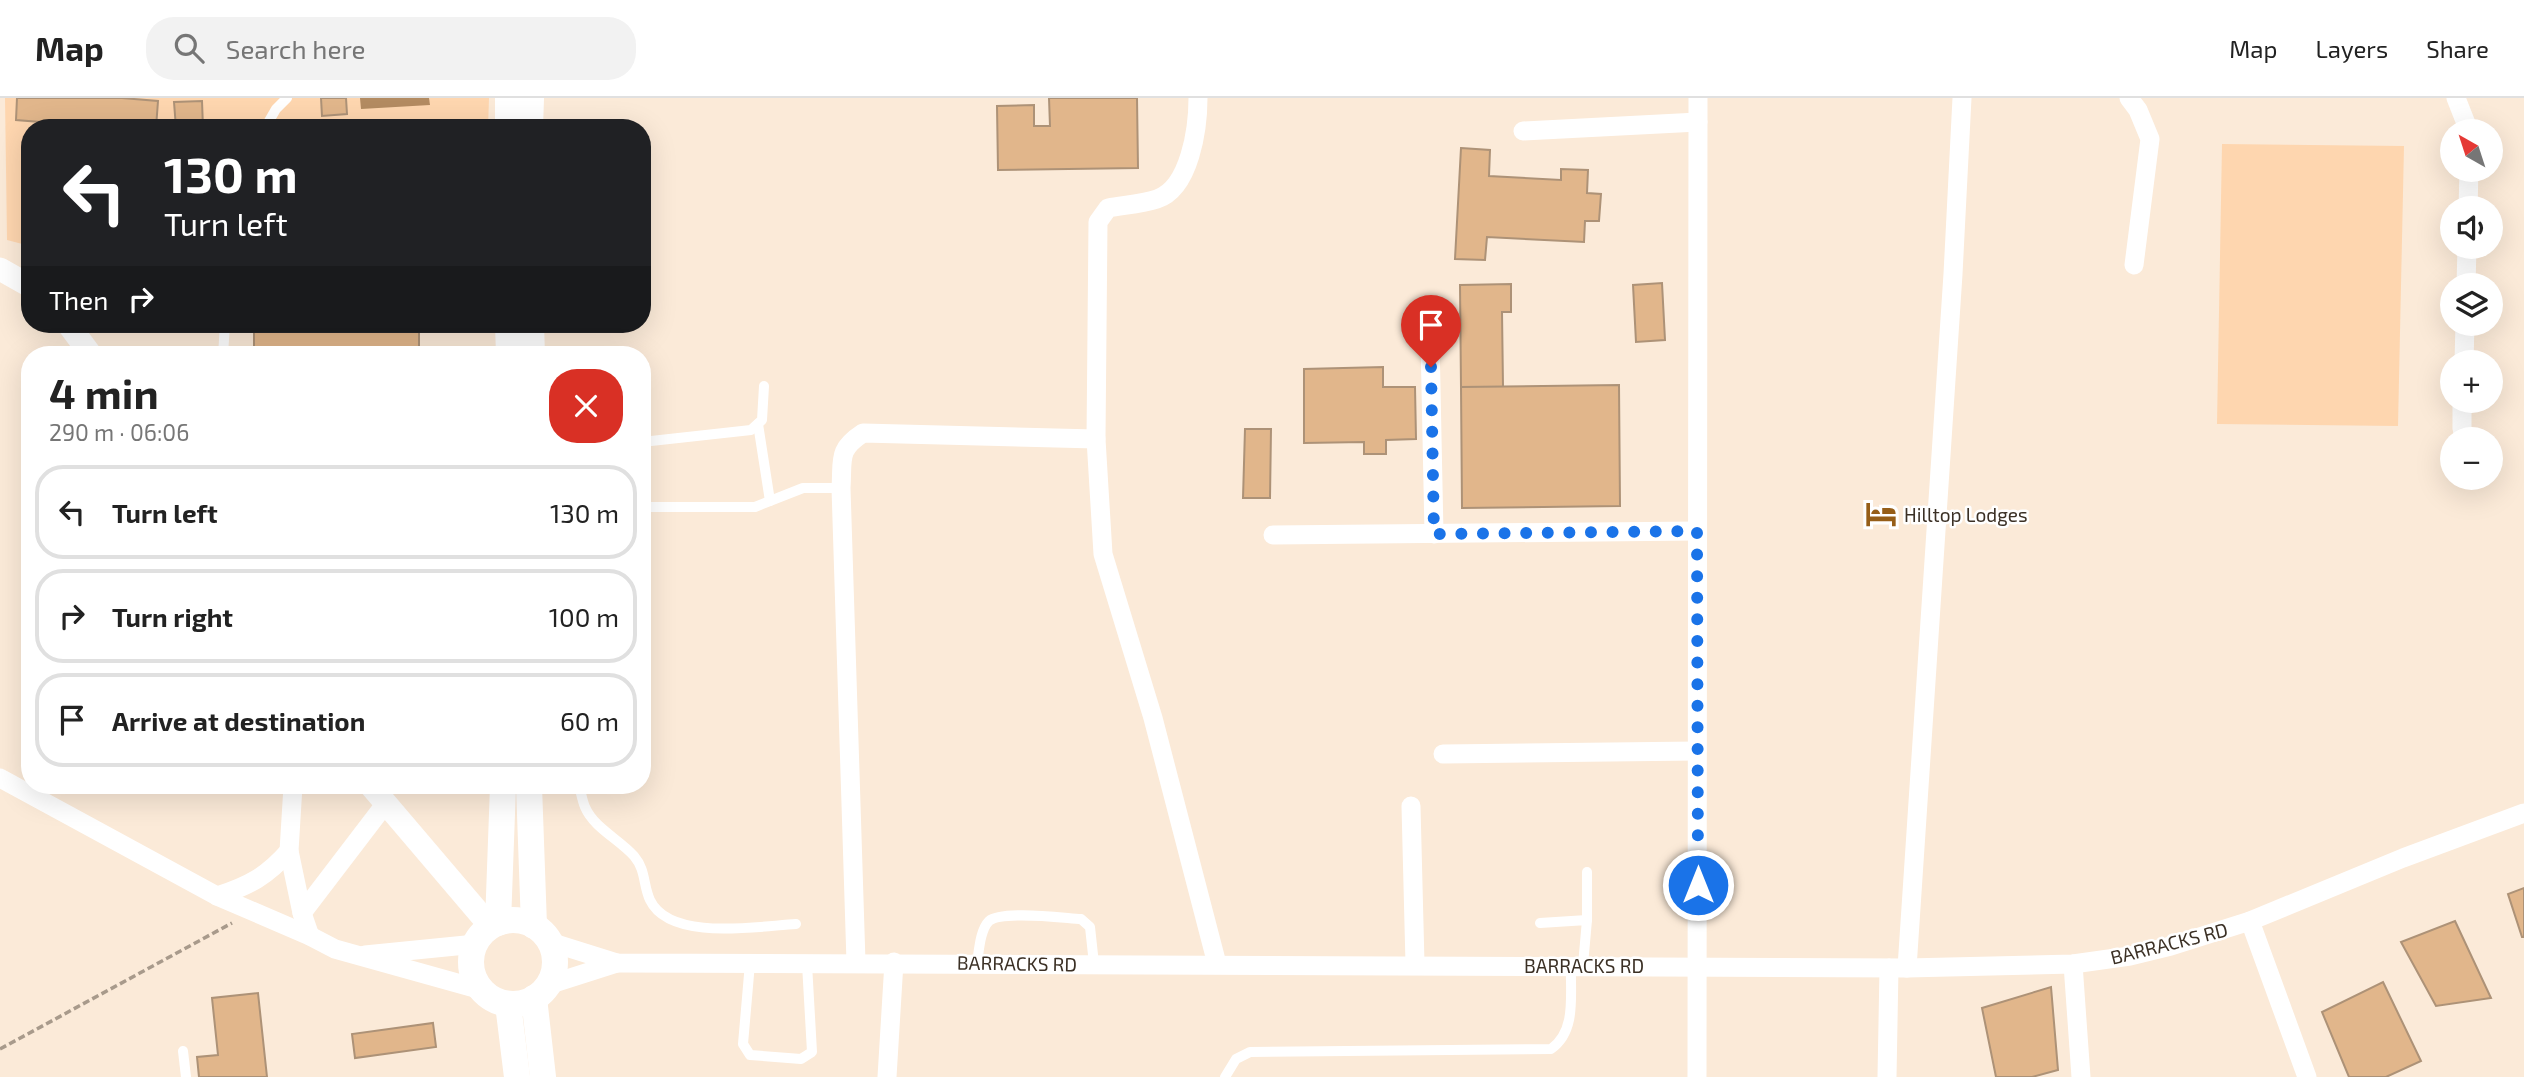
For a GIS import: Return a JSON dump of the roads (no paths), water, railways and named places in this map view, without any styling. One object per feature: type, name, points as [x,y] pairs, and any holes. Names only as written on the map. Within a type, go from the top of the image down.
[{"type":"main road","points":[[508,98],[508,119]]},
{"type":"main road","points":[[530,119],[531,98]]},
{"type":"main road","points":[[502,794],[488,932],[472,956],[472,968],[482,990],[489,997],[508,1004],[517,1004],[541,992],[552,977],[555,959],[542,934],[530,794]]},
{"type":"main road","points":[[488,932],[522,921],[542,934]]},
{"type":"main road","points":[[541,992],[542,1077]]},
{"type":"main road","points":[[508,1004],[517,1077]]},
{"type":"street","points":[[1198,98],[1186,170],[1177,184],[1158,199],[1108,208],[1098,222],[1096,439],[1103,554],[1153,718],[1217,964]]},
{"type":"street","points":[[1697,1077],[1698,98]]},
{"type":"street","points":[[1887,1077],[1953,274],[1962,98]]},
{"type":"street","points":[[2129,98],[2138,110],[2150,139],[2134,265]]},
{"type":"street","points":[[2456,98],[2464,119]]},
{"type":"street","points":[[1523,131],[1698,122]]},
{"type":"street","points":[[0,268],[21,278]]},
{"type":"street","points":[[1430,339],[1434,534]]},
{"type":"street","points":[[856,962],[841,488],[843,454],[848,443],[863,433],[1096,439]]},
{"type":"street","points":[[1273,535],[1697,531]]},
{"type":"street","points":[[1443,754],[1698,751]]},
{"type":"street","points":[[0,778],[21,789]]},
{"type":"street","points":[[29,794],[217,896],[335,949],[482,990]]},
{"type":"street","points":[[293,794],[289,851],[302,913],[310,936]]},
{"type":"street","points":[[354,956],[488,932],[378,794]]},
{"type":"street","points":[[302,913],[386,803]]},
{"type":"street","points":[[1412,806],[1415,964]]},
{"type":"street","name":"BARRACKS RD","points":[[542,934],[617,962],[1898,968],[2073,964],[2130,956],[2250,921],[2524,813]]},
{"type":"street","points":[[217,896],[235,891],[266,875],[289,851]]},
{"type":"street","points":[[2250,921],[2306,1077]]},
{"type":"street","name":"BARRACKS RD","points":[[541,992],[617,962]]},
{"type":"street","points":[[887,1077],[894,962]]},
{"type":"street","points":[[2073,964],[2081,1077]]},
{"type":"lane","points":[[270,119],[286,98]]},
{"type":"lane","points":[[651,441],[751,430],[762,420],[764,386]]},
{"type":"lane","points":[[758,424],[770,501]]},
{"type":"lane","points":[[651,507],[755,507],[803,488],[841,488]]},
{"type":"lane","points":[[581,794],[585,808],[597,823],[640,863],[650,900],[662,915],[677,924],[696,929],[796,924]]},
{"type":"lane","points":[[1225,1077],[1236,1059],[1250,1052],[1551,1049],[1562,1041],[1569,1023],[1577,965],[1587,920],[1587,872]]},
{"type":"lane","points":[[977,962],[983,931],[990,921],[1003,916],[1081,919],[1090,927],[1094,964]]},
{"type":"lane","points":[[1540,923],[1587,920]]},
{"type":"lane","points":[[750,962],[743,1044],[750,1055],[801,1059],[812,1052],[807,964]]},
{"type":"lane","points":[[183,1051],[186,1077]]},
{"type":"place","name":"Hilltop Lodges","points":[[1881,514]]}]
